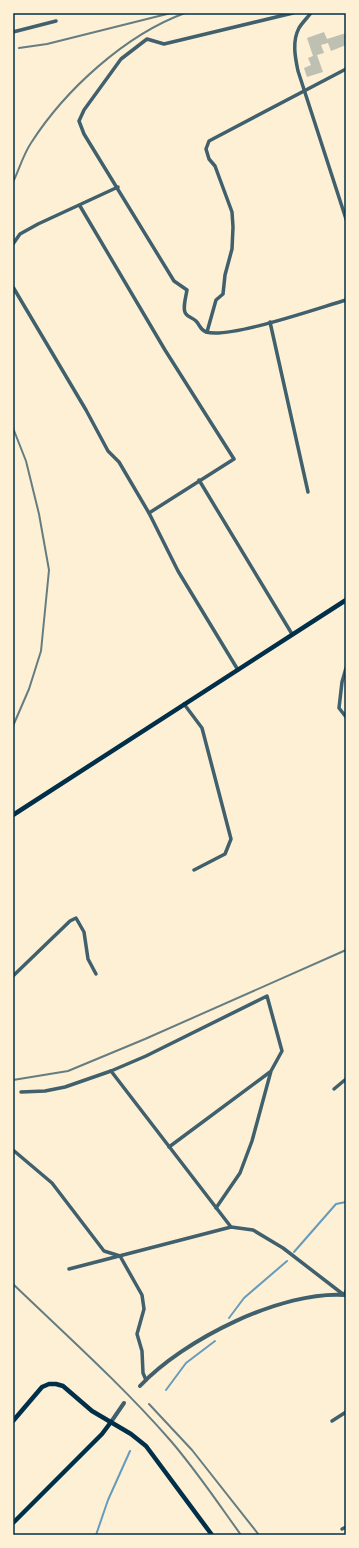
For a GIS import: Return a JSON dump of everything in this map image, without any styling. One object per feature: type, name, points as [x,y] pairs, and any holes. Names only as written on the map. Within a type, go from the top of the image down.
[{"type":"main road","points":[[13,815],[346,600]]},
{"type":"main road","points":[[13,1421],[42,1387],[49,1384],[63,1386],[92,1411],[131,1434],[146,1446],[210,1534]]},
{"type":"main road","points":[[13,1522],[102,1434],[111,1422]]},
{"type":"street","points":[[293,13],[164,44],[147,39],[121,59],[84,110],[79,122],[84,134],[174,280],[187,290],[184,308],[186,314],[196,321],[201,330],[223,333],[270,322],[346,300]]},
{"type":"street","points":[[311,13],[299,28],[295,43],[294,56],[346,219]]},
{"type":"street","points":[[13,32],[56,21]]},
{"type":"street","points":[[207,332],[216,300],[223,294],[232,249],[233,226],[232,212],[215,166],[209,159],[206,149],[209,141],[346,69]]},
{"type":"street","points":[[13,244],[20,234],[38,224],[80,206],[118,187]]},
{"type":"street","points":[[80,206],[164,350],[234,459],[149,513]]},
{"type":"street","points":[[13,287],[108,450],[119,462],[149,513],[178,571],[238,670]]},
{"type":"street","points":[[270,322],[308,492]]},
{"type":"street","points":[[199,480],[292,634]]},
{"type":"street","points":[[346,668],[338,708],[346,717]]},
{"type":"street","points":[[184,704],[202,728],[231,839],[225,854],[194,870]]},
{"type":"street","points":[[13,976],[70,921],[76,918],[84,932],[88,959],[96,974]]},
{"type":"street","points":[[21,1092],[45,1092],[65,1087],[111,1071],[153,1053],[267,996],[282,1051],[271,1071],[252,1141],[240,1173],[216,1208]]},
{"type":"street","points":[[111,1071],[231,1227]]},
{"type":"street","points":[[169,1147],[271,1071]]},
{"type":"street","points":[[334,1089],[346,1079]]},
{"type":"street","points":[[13,1150],[52,1183],[104,1251],[120,1256],[142,1295],[144,1309],[137,1334],[142,1351],[143,1373],[146,1380]]},
{"type":"street","points":[[69,1269],[231,1227],[253,1230],[283,1248],[345,1294]]},
{"type":"street","points":[[140,1386],[170,1358],[213,1332],[268,1308],[307,1298],[345,1294]]},
{"type":"street","points":[[111,1422],[124,1403]]},
{"type":"street","points":[[332,1421],[346,1412]]},
{"type":"street","points":[[342,1529],[346,1527]]},
{"type":"building","points":[[324,32],[327,39],[346,33],[346,45],[331,51],[328,43],[321,45],[324,53],[317,55],[323,72],[307,77],[304,68],[311,65],[308,58],[313,56],[307,38]]},
{"type":"waterway","points":[[294,1252],[336,1204],[346,1202]]},
{"type":"waterway","points":[[229,1318],[244,1298],[287,1261]]},
{"type":"waterway","points":[[166,1390],[186,1363],[215,1341]]},
{"type":"waterway","points":[[96,1535],[108,1500],[130,1451]]},
{"type":"railway","points":[[19,48],[47,44],[171,13]]},
{"type":"railway","points":[[13,182],[31,143],[61,103],[79,84],[98,66],[140,35],[185,13]]},
{"type":"railway","points":[[13,428],[26,461],[39,514],[49,570],[41,651],[29,689],[13,726]]},
{"type":"railway","points":[[13,1080],[68,1071],[145,1039],[346,950]]},
{"type":"railway","points":[[13,1284],[93,1360],[152,1420],[189,1463],[241,1535]]},
{"type":"railway","points":[[149,1404],[192,1450],[259,1535]]}]
